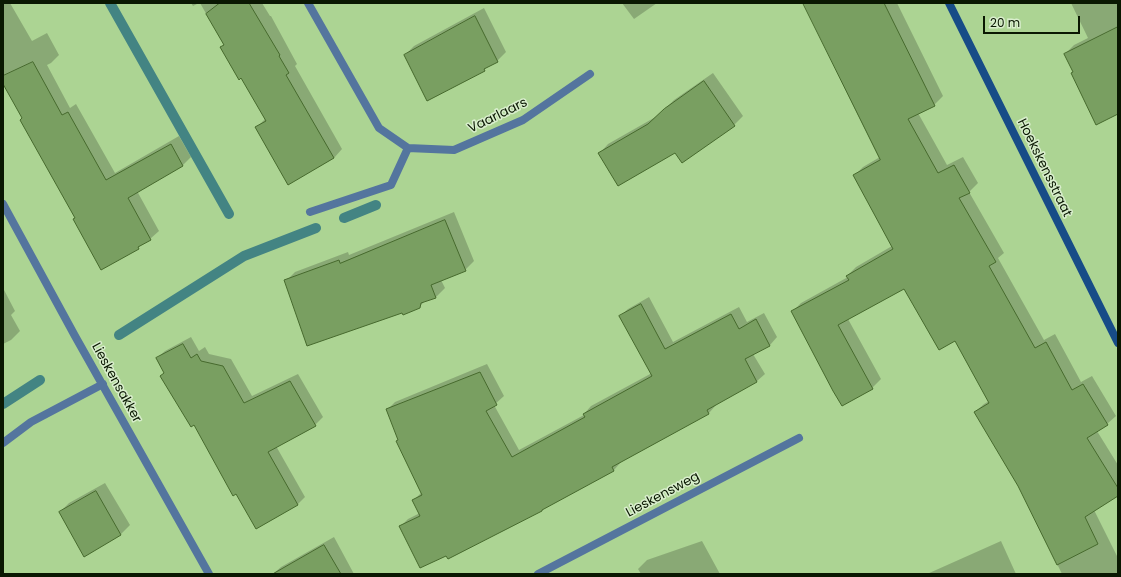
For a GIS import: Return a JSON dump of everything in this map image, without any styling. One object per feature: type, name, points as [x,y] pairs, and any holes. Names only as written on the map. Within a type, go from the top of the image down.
[{"type":"street","points":[[308,3],[380,128],[408,148],[391,185],[310,212]]},
{"type":"street","name":"Hoekskensstraat","points":[[950,3],[1118,343]]},
{"type":"street","name":"Vaarlaars","points":[[408,148],[454,150],[523,120],[590,74]]},
{"type":"street","name":"Lieskensakker","points":[[3,204],[209,574]]},
{"type":"street","points":[[3,443],[31,422],[103,384]]},
{"type":"street","name":"Lieskensweg","points":[[538,574],[798,438]]},
{"type":"building","points":[[220,3],[249,3],[280,55],[279,56],[289,73],[286,75],[334,158],[288,185],[255,127],[266,121],[241,78],[239,80],[220,47],[224,45],[206,14]]},
{"type":"building","points":[[803,3],[884,3],[935,106],[908,119],[938,173],[954,165],[970,193],[959,198],[996,262],[989,266],[1035,348],[1046,342],[1072,390],[1083,384],[1108,425],[1087,438],[1118,488],[1118,496],[1085,517],[1098,544],[1057,565],[1018,486],[974,412],[989,403],[955,341],[939,350],[904,289],[838,325],[873,389],[842,406],[791,311],[849,280],[846,276],[893,249],[853,175],[880,160]]},
{"type":"building","points":[[475,16],[498,62],[484,69],[485,71],[427,101],[404,55]]},
{"type":"building","points":[[1118,27],[1118,114],[1096,125],[1071,73],[1073,72],[1064,54]]},
{"type":"building","points":[[33,62],[62,115],[68,112],[106,180],[171,144],[183,166],[128,198],[151,240],[138,247],[139,249],[101,270],[73,219],[75,218],[20,120],[22,118],[3,84],[3,76]]},
{"type":"building","points":[[704,81],[735,126],[682,163],[675,153],[618,186],[598,153],[648,124],[664,109]]},
{"type":"building","points":[[445,220],[466,271],[431,285],[436,298],[421,303],[420,308],[403,315],[402,313],[307,346],[284,280],[339,260],[340,263]]},
{"type":"building","points":[[641,304],[665,349],[731,314],[739,329],[756,319],[770,346],[745,359],[757,382],[707,410],[709,414],[612,467],[614,471],[542,511],[448,559],[446,556],[420,568],[399,526],[420,516],[412,500],[422,495],[396,441],[398,440],[386,409],[480,372],[497,405],[486,411],[512,457],[585,417],[583,414],[652,376],[619,316]]},
{"type":"building","points":[[183,344],[191,358],[197,354],[201,361],[223,366],[244,403],[290,381],[316,426],[268,452],[298,505],[256,529],[236,494],[233,496],[194,425],[191,427],[160,376],[164,373],[156,358]]},
{"type":"building","points":[[96,491],[121,535],[84,557],[59,512]]},
{"type":"building","points":[[324,545],[341,574],[273,574]]},
{"type":"waterway","points":[[110,3],[229,214]]},
{"type":"waterway","points":[[344,218],[376,205]]},
{"type":"waterway","points":[[119,335],[244,256],[316,228]]},
{"type":"waterway","points":[[3,404],[40,380]]}]
